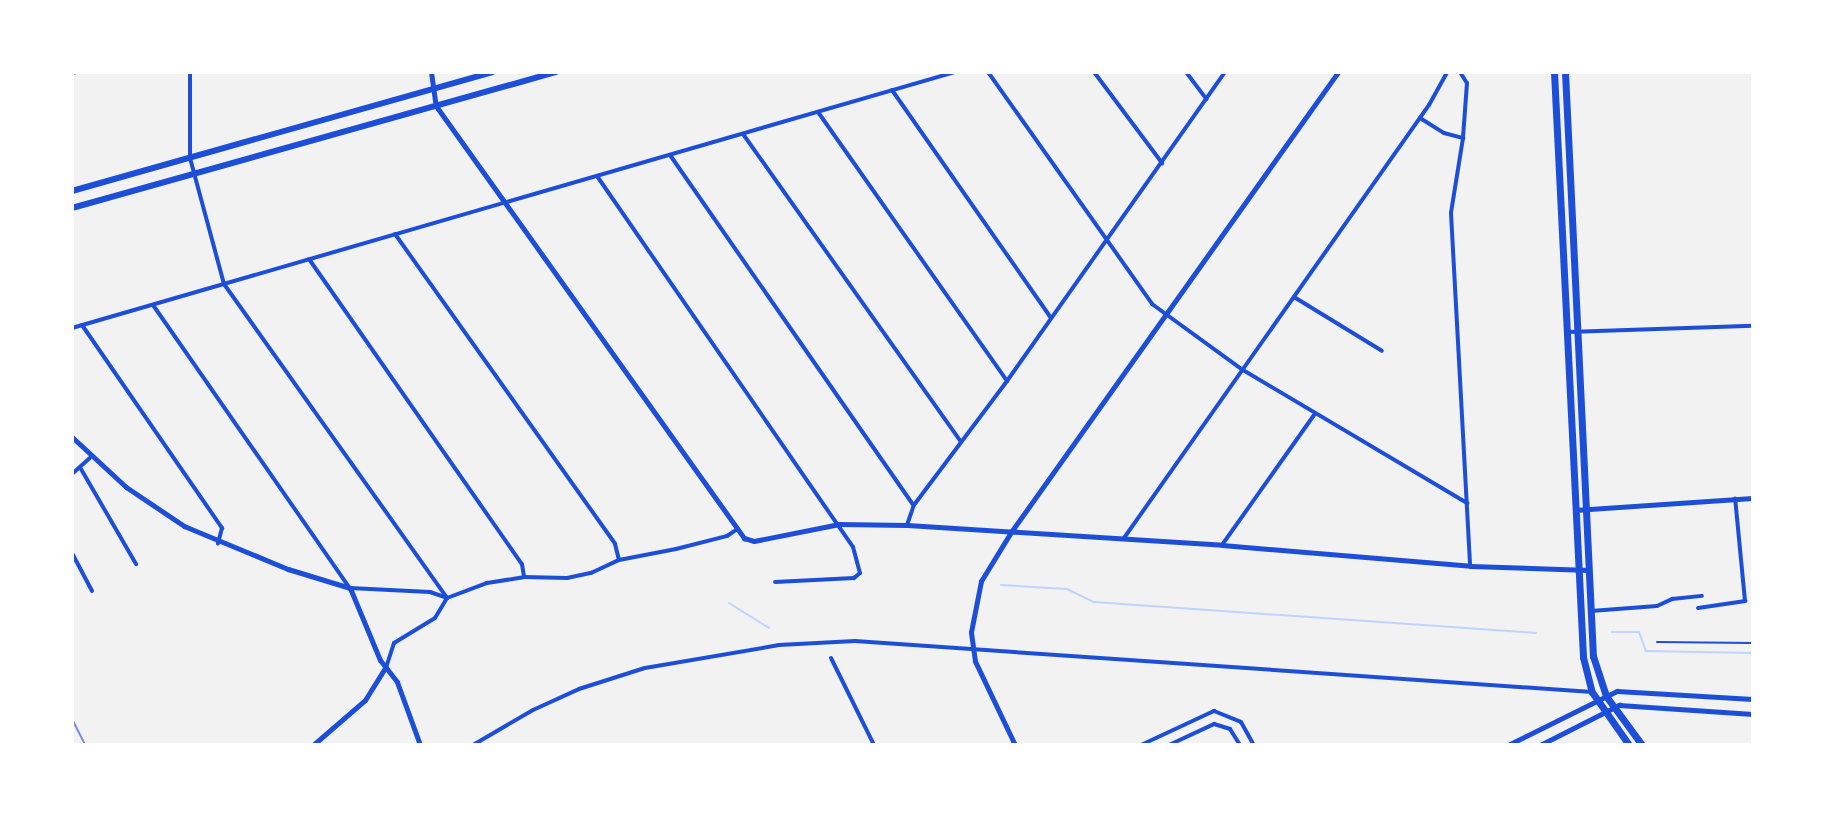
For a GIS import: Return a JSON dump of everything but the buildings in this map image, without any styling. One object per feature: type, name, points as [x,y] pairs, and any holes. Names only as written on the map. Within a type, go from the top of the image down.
[{"type":"main road","points":[[72,191],[493,72]]},
{"type":"main road","points":[[72,208],[556,72]]},
{"type":"main road","points":[[1554,72],[1583,657],[1592,692],[1629,745]]},
{"type":"main road","points":[[1565,72],[1593,656],[1604,692],[1642,745]]},
{"type":"main road","points":[[299,127],[303,144]]},
{"type":"main road","points":[[1570,416],[1582,416]]},
{"type":"main road","points":[[1592,692],[1604,692]]},
{"type":"street","points":[[190,72],[190,158],[224,284],[447,598]]},
{"type":"street","points":[[431,72],[431,90],[436,106],[736,530],[754,541],[839,524],[907,525],[1222,545],[1470,566],[1589,570]]},
{"type":"street","points":[[72,328],[955,72]]},
{"type":"street","points":[[988,72],[1152,304],[1243,370],[1314,415],[1467,503]]},
{"type":"street","points":[[1094,72],[1162,163]]},
{"type":"street","points":[[1186,72],[1206,99]]},
{"type":"street","points":[[907,525],[914,505],[1007,381],[1225,72]]},
{"type":"street","points":[[1015,745],[975,661],[973,608],[981,581],[1011,532],[1338,72]]},
{"type":"street","points":[[1124,538],[1420,118],[1447,72]]},
{"type":"street","points":[[1460,72],[1467,83],[1463,138],[1451,213],[1470,566]]},
{"type":"street","points":[[892,90],[1052,318]]},
{"type":"street","points":[[818,112],[1007,381]]},
{"type":"street","points":[[1420,118],[1444,133],[1463,138]]},
{"type":"street","points":[[743,134],[962,443]]},
{"type":"street","points":[[670,155],[914,505]]},
{"type":"street","points":[[597,176],[853,547],[860,573],[854,578],[775,582]]},
{"type":"street","points":[[395,234],[615,544],[619,560]]},
{"type":"street","points":[[309,259],[522,564],[524,577]]},
{"type":"street","points":[[1294,297],[1382,351]]},
{"type":"street","points":[[153,305],[350,588],[380,660],[397,682],[420,745]]},
{"type":"street","points":[[82,325],[222,528],[218,543]]},
{"type":"street","points":[[1566,332],[1753,326]]},
{"type":"street","points":[[1222,545],[1314,415]]},
{"type":"street","points":[[72,437],[90,458],[156,509],[218,543],[350,588],[430,592],[447,598]]},
{"type":"street","points":[[72,474],[90,458]]},
{"type":"street","points":[[81,469],[136,564]]},
{"type":"street","points":[[1698,608],[1745,601],[1735,498]]},
{"type":"street","points":[[1575,510],[1753,498]]},
{"type":"street","points":[[313,745],[365,700],[386,667],[394,643],[435,618],[447,598],[487,583],[524,577],[578,576],[619,560],[727,536],[736,530]]},
{"type":"street","points":[[72,553],[92,591]]},
{"type":"street","points":[[1591,611],[1657,606],[1672,599],[1702,596]]},
{"type":"street","points":[[473,745],[533,710],[579,689],[645,668],[724,652],[855,641],[1592,692]]},
{"type":"street","points":[[831,658],[874,745]]},
{"type":"street","points":[[1508,745],[1597,700],[1604,692],[1753,699]]},
{"type":"street","points":[[1540,745],[1619,705],[1753,714]]},
{"type":"street","points":[[1141,745],[1214,711],[1235,718],[1254,745]]},
{"type":"street","points":[[1169,745],[1214,724],[1230,729],[1240,745]]},
{"type":"lane","points":[[1657,642],[1753,643]]},
{"type":"waterway","points":[[1001,585],[1067,589],[1094,602],[1536,633]]},
{"type":"waterway","points":[[729,603],[769,628]]},
{"type":"waterway","points":[[1612,632],[1639,632],[1646,651],[1753,653]]},
{"type":"railway","points":[[72,719],[85,745]]}]
